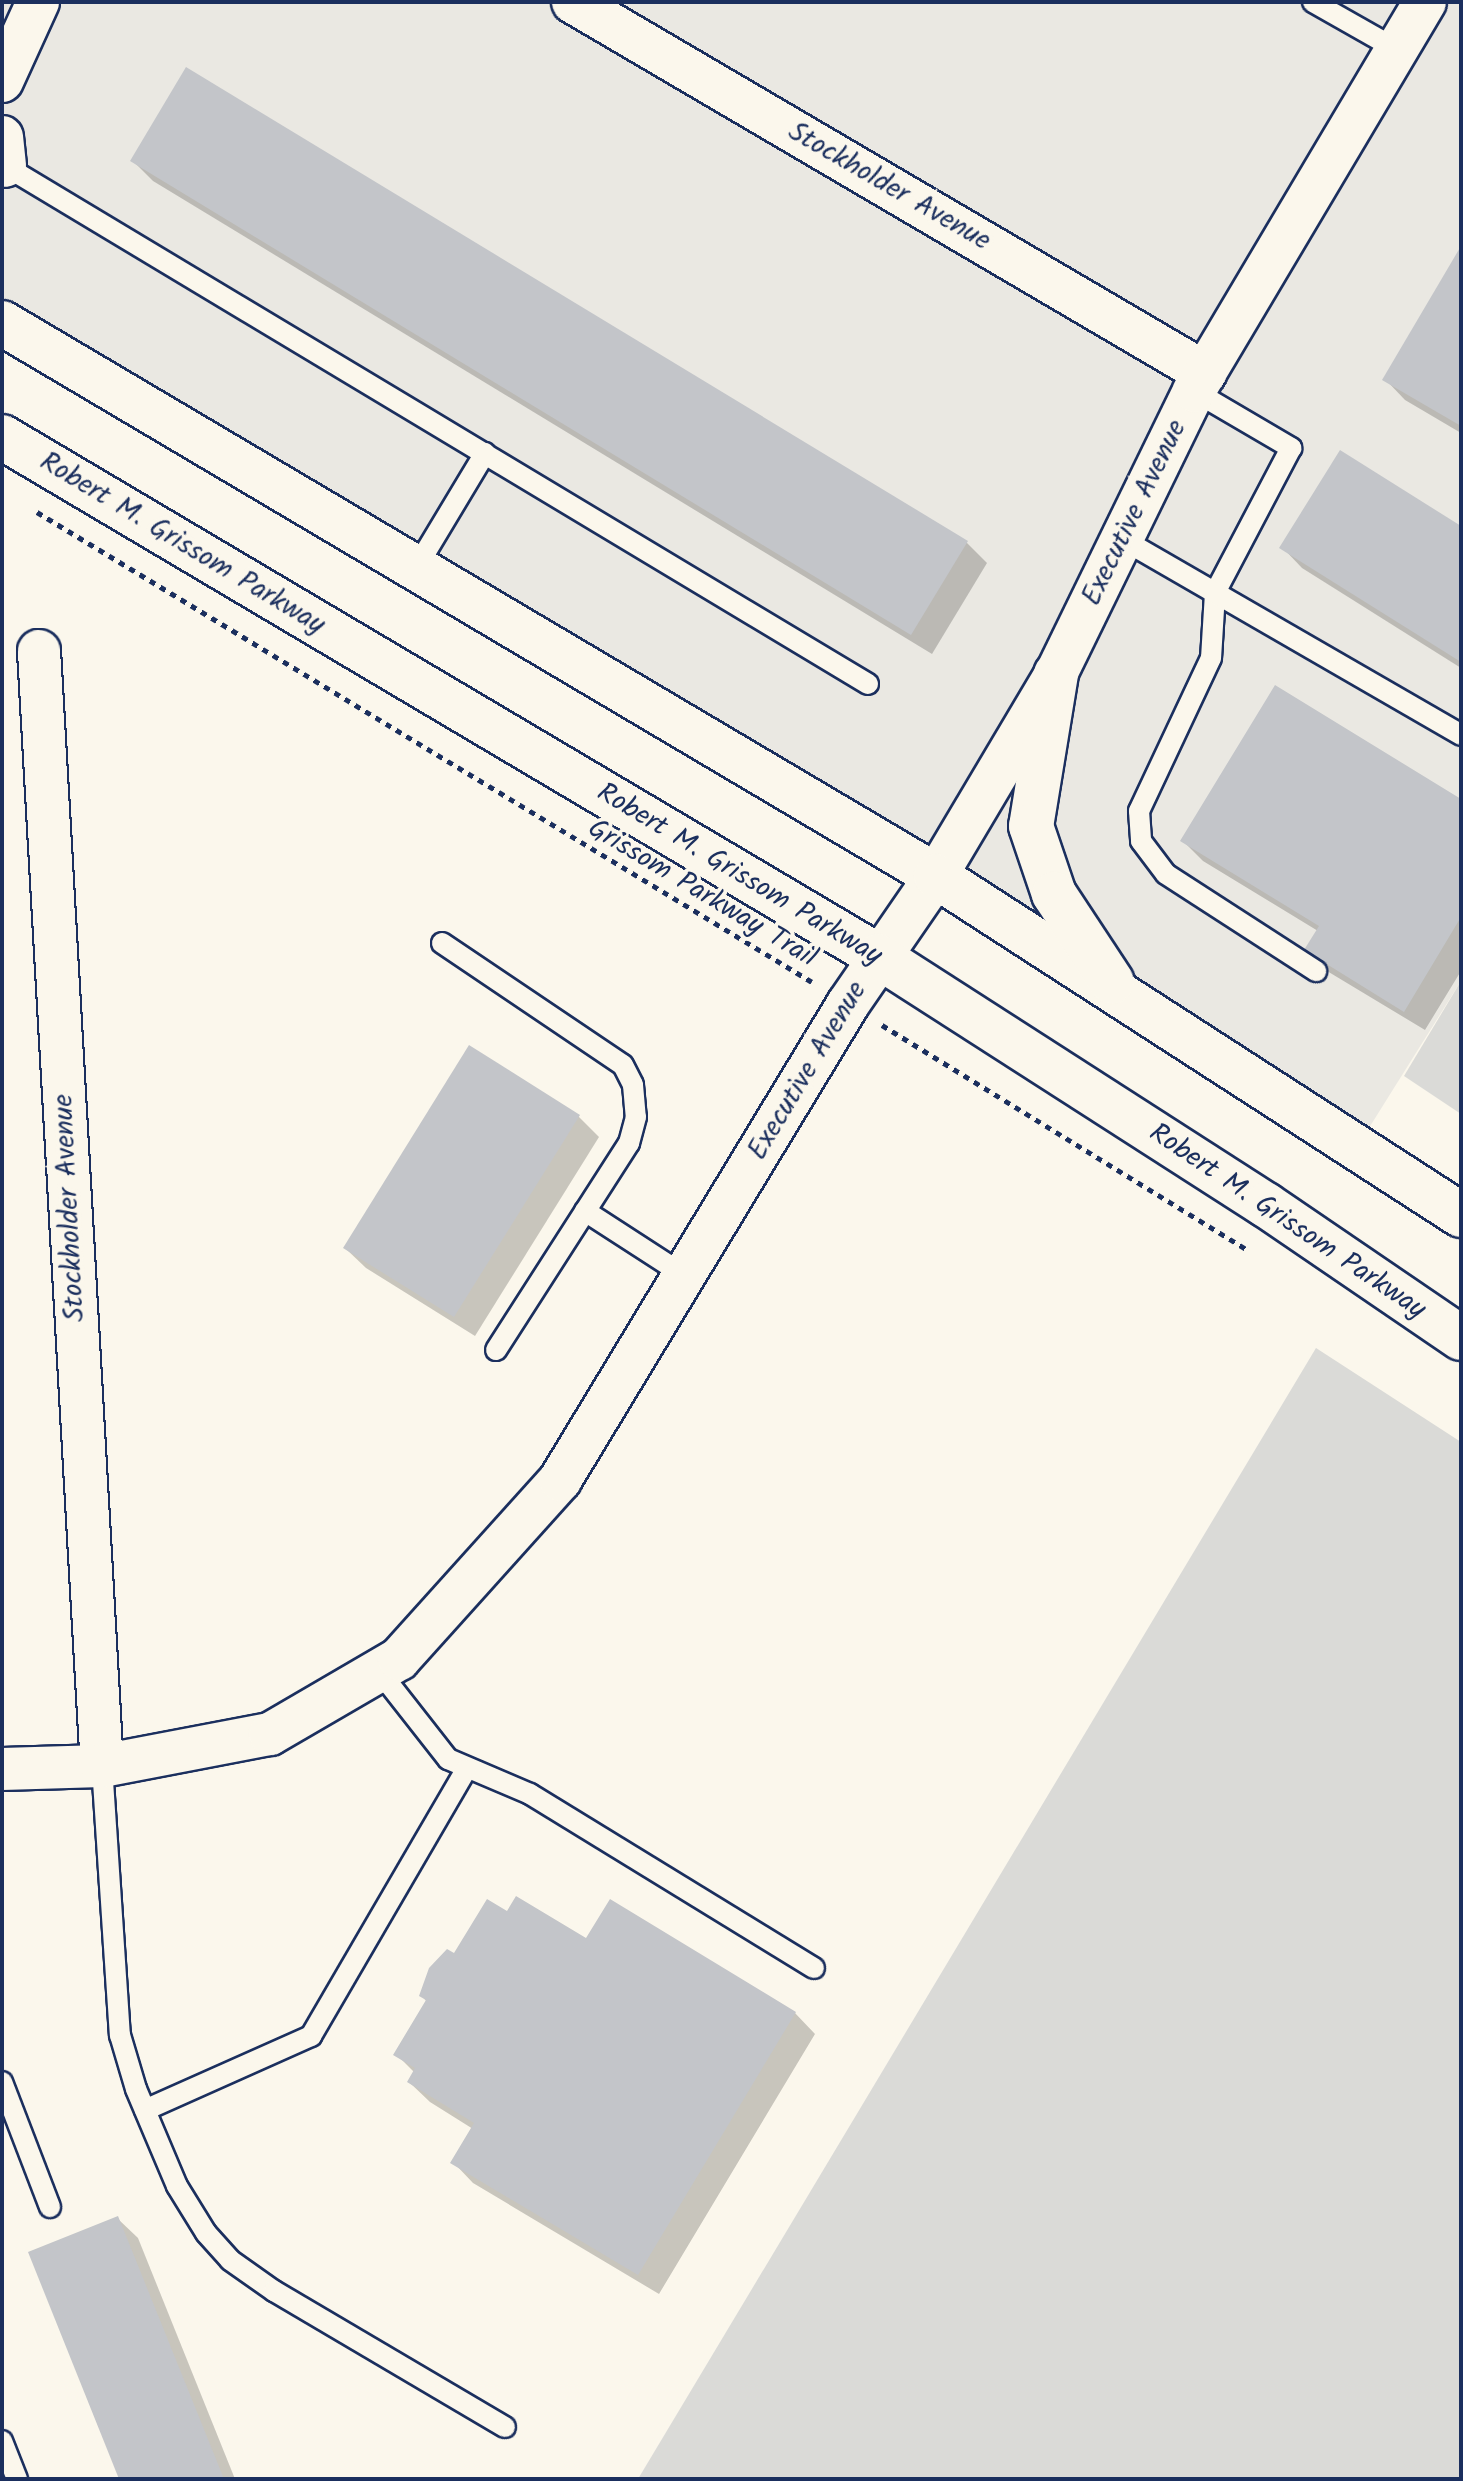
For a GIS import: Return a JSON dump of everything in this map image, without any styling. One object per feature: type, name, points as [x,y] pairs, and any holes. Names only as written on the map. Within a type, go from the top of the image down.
[{"type":"main road","points":[[2,323],[936,876],[1461,1215]]},
{"type":"main road","name":"Robert M. Grissom Parkway","points":[[2,437],[878,956],[1266,1205],[1461,1338]]},
{"type":"main road","points":[[1056,674],[1031,826],[1054,894],[1120,994]]},
{"type":"street","points":[[2,81],[38,2]]},
{"type":"street","name":"Stockholder Avenue","points":[[573,2],[1200,382]]},
{"type":"street","name":"Executive Avenue","points":[[2,1769],[102,1766],[270,1734],[399,1659],[560,1480],[848,1004],[878,956],[936,876],[1056,674],[1200,382],[1425,2]]},
{"type":"street","name":"Stockholder Avenue","points":[[39,651],[102,1766]]},
{"type":"lane","points":[[1313,2],[1396,49]]},
{"type":"lane","points":[[3,155],[485,453],[868,684]]},
{"type":"lane","points":[[1200,382],[1291,448],[1215,593],[1211,658],[1139,811],[1141,841],[1166,874],[1316,971]]},
{"type":"lane","points":[[416,568],[485,453]]},
{"type":"lane","points":[[1122,539],[1461,735]]},
{"type":"lane","points":[[442,943],[623,1065],[633,1085],[636,1117],[629,1143],[496,1350]]},
{"type":"lane","points":[[585,1211],[684,1275]]},
{"type":"lane","points":[[379,1671],[448,1759],[466,1770],[530,1794],[814,1968]]},
{"type":"lane","points":[[102,1766],[120,2035],[145,2110],[177,2186],[206,2233],[230,2260],[505,2427]]},
{"type":"lane","points":[[145,2110],[311,2036],[466,1770]]},
{"type":"lane","points":[[2,2082],[50,2207]]},
{"type":"lane","points":[[2,2441],[17,2479]]},
{"type":"path","name":"Grissom Parkway Trail","points":[[28,506],[171,598],[848,1004],[1258,1256]]},
{"type":"shaded area","points":[[2,2],[1461,2],[1461,981],[1357,1147],[2,323]]},
{"type":"shaded area","points":[[1461,981],[1461,1114],[1404,1076]]},
{"type":"shaded area","points":[[1316,1348],[1461,1442],[1461,2479],[638,2479]]},
{"type":"building","points":[[186,67],[968,541],[911,635],[130,161]]},
{"type":"building","points":[[1461,246],[1461,426],[1382,380]]},
{"type":"building","points":[[1340,450],[1461,526],[1461,662],[1279,548]]},
{"type":"building","points":[[1275,685],[1461,799],[1461,917],[1404,1012],[1304,950],[1319,926],[1180,841]]},
{"type":"building","points":[[469,1045],[580,1115],[454,1317],[343,1248]]},
{"type":"building","points":[[516,1896],[586,1938],[610,1899],[796,2012],[638,2275],[450,2163],[474,2123],[407,2082],[415,2068],[393,2055],[426,2000],[419,1996],[429,1968],[447,1949],[454,1953],[487,1899],[507,1911]]},
{"type":"building","points":[[118,2216],[224,2479],[119,2479],[28,2252]]}]
